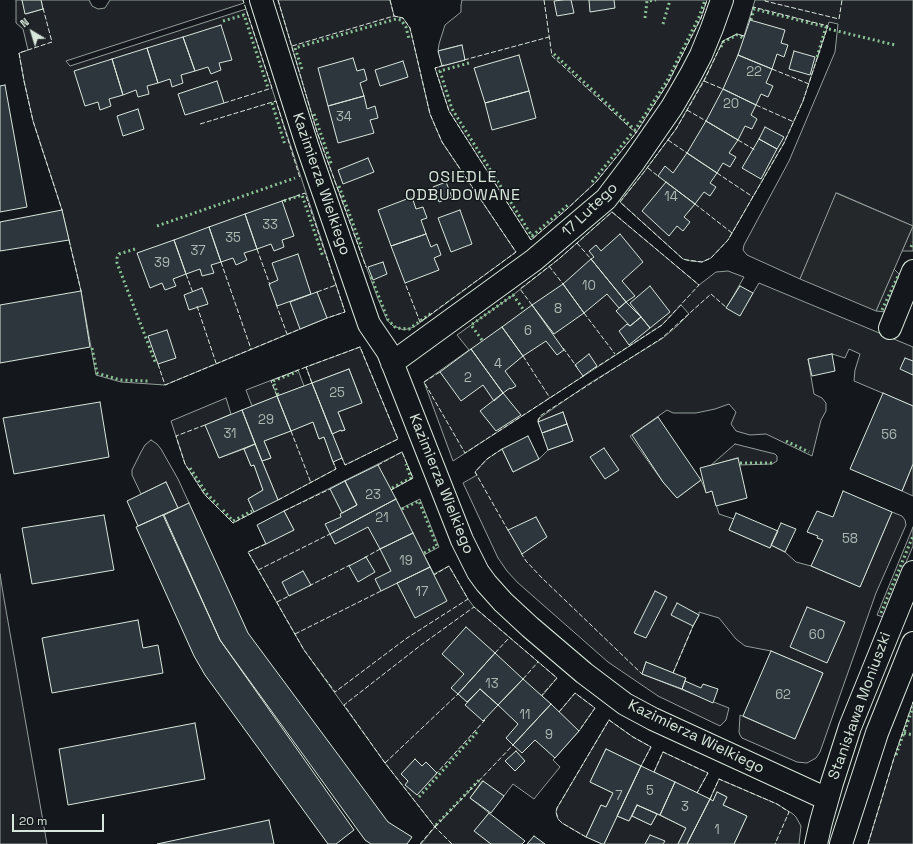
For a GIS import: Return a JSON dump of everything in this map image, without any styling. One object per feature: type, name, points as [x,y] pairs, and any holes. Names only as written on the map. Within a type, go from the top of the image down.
[{"type":"street","name":"Kazimierza Wielkiego","points":[[261,0],[307,145],[370,324],[382,341],[392,363],[462,540],[478,572],[494,593],[530,627],[584,673],[632,708],[653,720],[827,799]]},
{"type":"street","name":"17 Lutego","points":[[392,363],[534,260],[606,199],[672,107],[701,55],[722,0]]},
{"type":"street","points":[[890,328],[913,270]]},
{"type":"street","name":"Stanisława Moniuszki","points":[[816,844],[827,799],[850,727],[913,572]]},
{"type":"street","name":"Stanisława Moniuszki","points":[[841,844],[877,733],[913,643]]},
{"type":"shaded area","points":[[16,0],[22,0],[26,14],[43,9],[41,0],[89,0],[92,6],[98,9],[105,8],[110,0],[243,0],[244,3],[66,61],[70,66],[246,9],[345,312],[327,318],[165,385],[121,382],[96,375],[81,291],[62,210],[33,121],[24,81],[19,53],[28,50],[23,29],[16,23]]},
{"type":"shaded area","points":[[278,0],[390,0],[394,16],[403,18],[410,28],[430,114],[442,142],[516,252],[414,327],[404,330],[393,326],[387,320],[378,299],[317,132]]},
{"type":"shaded area","points":[[462,0],[707,0],[701,18],[668,83],[636,133],[596,182],[531,240],[449,111],[435,68],[465,60],[461,45],[438,51],[445,25],[461,12]]},
{"type":"shaded area","points":[[755,0],[913,0],[913,226],[837,193],[800,279],[747,255],[743,250],[744,245],[789,161],[835,52],[838,24],[829,22],[803,101],[784,143],[728,240],[711,258],[702,262],[683,259],[620,202],[676,129],[706,76],[723,41],[737,34],[744,36]]},
{"type":"shaded area","points":[[836,193],[913,226],[876,311],[800,279]]},
{"type":"shaded area","points":[[612,212],[699,285],[716,272],[728,271],[744,277],[727,307],[740,315],[759,283],[913,347],[913,406],[854,381],[855,370],[860,354],[849,349],[845,358],[832,354],[808,359],[814,394],[822,398],[826,403],[826,411],[821,420],[812,456],[766,434],[750,435],[736,431],[731,424],[736,412],[729,404],[696,413],[673,413],[667,410],[630,436],[663,482],[677,498],[701,480],[706,492],[712,491],[719,514],[734,519],[729,530],[770,548],[771,545],[785,552],[796,562],[811,566],[860,587],[892,512],[902,516],[905,520],[906,525],[876,593],[820,752],[816,758],[807,763],[797,762],[742,738],[739,732],[740,715],[795,739],[823,673],[771,651],[745,646],[736,639],[719,618],[699,612],[673,673],[646,662],[642,674],[729,708],[726,720],[720,726],[658,696],[608,662],[517,582],[498,558],[463,483],[477,475],[475,472],[487,459],[502,449],[513,472],[539,459],[548,450],[573,441],[563,412],[538,422],[538,419],[587,385],[663,338],[689,314],[681,305],[662,325],[453,461],[424,382],[469,350],[457,335],[513,295],[560,258]]},
{"type":"shaded area","points":[[913,226],[913,251],[902,251]]},
{"type":"shaded area","points":[[894,269],[900,275],[886,312],[876,311]]},
{"type":"shaded area","points":[[360,347],[398,439],[345,465],[332,434],[345,430],[338,412],[362,402],[349,369],[312,383],[306,367]]},
{"type":"shaded area","points":[[298,370],[304,386],[252,406],[246,390]]},
{"type":"shaded area","points":[[226,398],[231,414],[206,425],[219,458],[244,449],[251,466],[254,465],[263,490],[248,499],[254,512],[233,523],[205,495],[185,464],[171,421]]},
{"type":"shaded area","points":[[313,422],[319,439],[324,437],[336,469],[278,500],[262,461],[271,458],[264,441]]},
{"type":"shaded area","points":[[151,440],[161,449],[178,479],[189,503],[178,508],[166,482],[141,494],[132,475],[132,470],[145,445]]},
{"type":"shaded area","points":[[735,444],[775,454],[777,456],[777,461],[772,464],[739,465],[737,458],[710,466]]},
{"type":"shaded area","points":[[402,452],[413,478],[391,490],[400,509],[420,499],[439,547],[424,555],[434,574],[449,566],[474,607],[557,678],[542,696],[559,712],[575,693],[595,708],[579,731],[553,760],[560,767],[534,799],[513,784],[504,796],[482,781],[470,798],[489,813],[475,831],[491,844],[421,844],[435,827],[385,763],[304,650],[248,552],[294,530],[284,511]]},
{"type":"shaded area","points":[[913,464],[913,496],[902,491]]},
{"type":"shaded area","points":[[913,527],[913,546],[883,617],[877,615]]},
{"type":"shaded area","points":[[0,574],[3,593],[47,844],[0,844]]},
{"type":"shaded area","points":[[913,702],[913,844],[868,844],[894,758]]},
{"type":"shaded area","points":[[609,720],[633,737],[651,747],[641,766],[606,749],[590,782],[613,793],[606,807],[601,805],[586,837],[562,823],[558,819],[556,812]]},
{"type":"shaded area","points":[[663,752],[708,773],[697,793],[654,772]]},
{"type":"shaded area","points":[[719,779],[777,804],[793,814],[801,826],[799,844],[734,844],[747,816],[723,805],[727,797],[717,792],[713,801],[710,799]]},
{"type":"shaded area","points":[[657,814],[686,828],[678,844],[604,844],[617,816],[629,821],[632,816],[651,825]]},
{"type":"building","points":[[22,0],[41,0],[43,9],[25,14]]},
{"type":"building","points":[[571,0],[574,13],[557,16],[554,1]]},
{"type":"building","points":[[589,0],[614,0],[615,8],[590,12]]},
{"type":"building","points":[[750,20],[785,30],[781,43],[788,45],[784,57],[777,54],[772,69],[738,55]]},
{"type":"building","points":[[221,25],[232,60],[219,63],[221,70],[211,74],[208,67],[195,71],[183,37]]},
{"type":"building","points":[[183,37],[195,71],[181,75],[183,83],[172,87],[170,79],[158,83],[147,48]]},
{"type":"building","points":[[462,45],[465,60],[442,66],[438,51]]},
{"type":"building","points":[[147,48],[158,83],[147,86],[149,94],[138,97],[136,90],[123,95],[112,59]]},
{"type":"building","points":[[794,51],[815,57],[810,75],[789,69]]},
{"type":"building","points":[[519,55],[529,91],[485,103],[474,68]]},
{"type":"building","points":[[738,55],[772,69],[766,83],[773,86],[768,97],[761,94],[756,105],[723,89]]},
{"type":"building","points":[[353,58],[357,71],[364,69],[367,80],[360,83],[364,96],[328,106],[318,68]]},
{"type":"building","points":[[112,59],[123,95],[109,99],[111,106],[100,110],[98,102],[85,106],[74,71]]},
{"type":"building","points":[[403,61],[408,77],[380,86],[375,70]]},
{"type":"building","points":[[217,81],[224,103],[185,115],[178,94]]},
{"type":"building","points":[[5,85],[27,207],[0,212],[0,86]]},
{"type":"building","points":[[723,89],[756,105],[751,115],[757,119],[752,129],[745,126],[738,140],[706,121]]},
{"type":"building","points":[[529,91],[536,118],[492,130],[485,103]]},
{"type":"building","points":[[364,96],[367,109],[375,106],[378,118],[370,120],[374,133],[338,143],[328,106]]},
{"type":"building","points":[[138,109],[144,129],[123,136],[117,116]]},
{"type":"building","points":[[706,121],[738,140],[729,153],[736,157],[730,167],[723,163],[717,173],[687,153]]},
{"type":"building","points":[[765,127],[784,137],[777,149],[759,139]]},
{"type":"building","points":[[759,139],[777,149],[761,179],[742,168]]},
{"type":"building","points":[[687,153],[717,173],[710,183],[716,187],[710,196],[704,192],[695,204],[658,176],[665,166],[673,173]]},
{"type":"building","points":[[368,158],[374,172],[343,184],[338,170]]},
{"type":"building","points":[[446,182],[452,197],[439,202],[433,187]]},
{"type":"building","points":[[666,182],[695,204],[684,217],[690,222],[683,231],[677,226],[669,236],[642,211]]},
{"type":"building","points":[[412,197],[416,209],[423,207],[427,218],[421,220],[426,234],[391,246],[378,210]]},
{"type":"building","points":[[282,201],[294,236],[282,240],[284,247],[274,251],[271,244],[257,249],[245,214]]},
{"type":"building","points":[[62,210],[69,240],[0,251],[0,222]]},
{"type":"building","points":[[460,210],[472,244],[451,252],[438,218]]},
{"type":"building","points":[[245,214],[257,249],[244,253],[247,260],[236,265],[233,258],[221,262],[209,227]]},
{"type":"building","points":[[209,227],[221,262],[211,265],[214,273],[202,276],[200,269],[186,274],[174,240]]},
{"type":"building","points":[[426,234],[431,247],[437,244],[441,255],[434,258],[439,270],[405,283],[391,246]]},
{"type":"building","points":[[620,234],[643,262],[622,281],[635,296],[626,302],[591,259],[594,257],[589,251],[596,245],[601,251]]},
{"type":"building","points":[[174,240],[186,274],[173,279],[176,286],[165,290],[162,283],[150,288],[137,253]]},
{"type":"building","points":[[298,254],[311,294],[277,306],[269,284],[278,280],[272,263]]},
{"type":"building","points":[[591,259],[626,302],[619,308],[607,294],[584,313],[563,284]]},
{"type":"building","points":[[383,262],[387,274],[373,280],[368,267]]},
{"type":"building","points":[[563,284],[584,313],[554,334],[532,305]]},
{"type":"building","points":[[650,286],[670,312],[650,328],[630,303]]},
{"type":"building","points":[[740,286],[753,293],[740,316],[726,308]]},
{"type":"building","points":[[202,288],[208,304],[189,310],[184,295]]},
{"type":"building","points":[[81,291],[90,347],[0,363],[0,305]]},
{"type":"building","points":[[317,292],[327,318],[300,329],[290,302]]},
{"type":"building","points":[[626,302],[641,317],[630,326],[616,311]]},
{"type":"building","points":[[532,305],[564,350],[557,355],[546,341],[523,356],[502,327]]},
{"type":"building","points":[[641,317],[650,328],[629,345],[619,331],[627,324],[630,326]]},
{"type":"building","points":[[502,327],[523,356],[505,371],[516,386],[503,393],[471,349]]},
{"type":"building","points":[[167,330],[176,358],[158,364],[148,336]]},
{"type":"building","points":[[471,349],[503,393],[494,401],[483,385],[461,401],[440,372]]},
{"type":"building","points":[[589,354],[597,366],[583,376],[575,365]]},
{"type":"building","points":[[832,354],[835,371],[812,376],[808,359]]},
{"type":"building","points":[[905,358],[913,361],[913,375],[900,369]]},
{"type":"building","points":[[349,369],[362,403],[338,412],[345,430],[332,434],[312,383]]},
{"type":"building","points":[[312,383],[342,458],[333,462],[324,437],[319,439],[313,422],[291,431],[277,396]]},
{"type":"building","points":[[503,393],[521,415],[496,431],[480,411]]},
{"type":"building","points":[[883,393],[913,406],[913,464],[902,491],[850,469]]},
{"type":"building","points":[[277,396],[291,431],[264,441],[271,458],[262,461],[242,410]]},
{"type":"building","points":[[100,402],[109,457],[14,474],[3,418]]},
{"type":"building","points":[[242,410],[255,444],[219,458],[205,425]]},
{"type":"building","points":[[563,412],[567,424],[542,433],[538,422]]},
{"type":"building","points":[[658,417],[701,480],[677,498],[663,482],[632,435]]},
{"type":"building","points":[[567,424],[573,441],[548,450],[542,433]]},
{"type":"building","points":[[528,436],[539,459],[513,472],[502,449]]},
{"type":"building","points":[[255,444],[278,500],[254,512],[248,499],[263,490],[254,465],[251,466],[244,449]]},
{"type":"building","points":[[604,448],[619,470],[605,479],[590,457]]},
{"type":"building","points":[[738,458],[747,498],[716,506],[712,491],[706,493],[700,468]]},
{"type":"building","points":[[378,465],[396,499],[330,534],[325,524],[341,517],[340,514],[357,505],[345,481]]},
{"type":"building","points":[[345,481],[357,505],[342,513],[330,489]]},
{"type":"building","points":[[166,482],[178,508],[138,526],[127,501]]},
{"type":"building","points":[[843,491],[892,512],[860,587],[811,566],[823,540],[817,538],[818,536],[807,532],[817,511],[833,517]]},
{"type":"building","points":[[396,499],[413,533],[380,549],[368,527],[335,544],[330,534]]},
{"type":"building","points":[[189,503],[248,633],[388,822],[412,837],[407,844],[371,844],[365,840],[220,640],[164,515]]},
{"type":"building","points":[[284,511],[294,530],[266,544],[257,525]]},
{"type":"building","points":[[736,513],[778,531],[770,548],[729,530]]},
{"type":"building","points":[[104,515],[114,570],[32,584],[22,528]]},
{"type":"building","points":[[163,515],[220,640],[354,830],[336,844],[328,844],[205,675],[194,656],[136,527]]},
{"type":"building","points":[[536,517],[547,537],[522,554],[508,530]]},
{"type":"building","points":[[781,523],[796,529],[785,552],[771,545]]},
{"type":"building","points":[[413,533],[430,567],[381,591],[375,579],[391,571],[380,549]]},
{"type":"building","points":[[366,557],[375,572],[358,582],[349,566]]},
{"type":"building","points":[[430,567],[447,601],[415,618],[397,583]]},
{"type":"building","points":[[303,571],[311,585],[289,596],[282,582]]},
{"type":"building","points":[[655,591],[667,597],[646,638],[634,633]]},
{"type":"building","points":[[677,603],[699,615],[693,626],[671,615]]},
{"type":"building","points":[[807,607],[845,622],[827,663],[790,647]]},
{"type":"building","points":[[138,620],[143,648],[158,645],[163,673],[52,693],[42,638]]},
{"type":"building","points":[[466,627],[495,653],[458,694],[451,688],[464,674],[442,654]]},
{"type":"building","points":[[771,651],[823,673],[795,739],[743,716]]},
{"type":"building","points":[[495,653],[523,679],[498,705],[480,689],[467,702],[458,694]]},
{"type":"building","points":[[646,662],[686,678],[682,689],[642,674]]},
{"type":"building","points":[[523,679],[551,704],[513,745],[506,738],[518,724],[498,705]]},
{"type":"building","points":[[685,681],[701,688],[703,684],[718,689],[713,703],[682,689]]},
{"type":"building","points":[[480,689],[498,705],[483,721],[465,705]]},
{"type":"building","points":[[551,704],[579,731],[555,758],[535,740],[522,753],[513,745]]},
{"type":"building","points":[[195,723],[205,779],[68,805],[59,749]]},
{"type":"building","points":[[606,749],[641,766],[604,844],[602,844],[586,837],[601,805],[606,807],[613,793],[590,782]]},
{"type":"building","points":[[516,751],[525,761],[515,771],[505,761]]},
{"type":"building","points":[[415,759],[422,766],[426,762],[437,773],[417,795],[405,785],[408,781],[401,774]]},
{"type":"building","points":[[641,766],[675,782],[660,815],[637,805],[629,821],[617,816]]},
{"type":"building","points":[[483,781],[504,796],[491,813],[470,798]]},
{"type":"building","points":[[675,782],[710,799],[687,844],[678,844],[686,828],[660,815]]},
{"type":"building","points":[[717,792],[727,797],[723,805],[747,816],[734,844],[687,844],[710,799],[713,801]]},
{"type":"building","points":[[637,805],[657,814],[651,825],[632,816]]},
{"type":"building","points":[[489,813],[525,841],[522,844],[491,844],[474,831]]},
{"type":"building","points":[[269,820],[274,844],[157,844]]},
{"type":"building","points":[[650,835],[665,841],[663,844],[645,844]]},
{"type":"building","points":[[534,836],[545,844],[527,844]]},
{"type":"hedge","points":[[645,18],[647,1],[656,0]]},
{"type":"hedge","points":[[663,24],[670,0]]},
{"type":"hedge","points":[[554,54],[635,130],[667,81],[699,17],[705,0]]},
{"type":"hedge","points":[[751,20],[754,9],[826,27],[817,57]]},
{"type":"hedge","points":[[223,21],[244,15],[268,88]]},
{"type":"hedge","points":[[302,69],[295,48],[396,19],[401,20],[406,27],[409,39]]},
{"type":"hedge","points":[[829,29],[895,45]]},
{"type":"hedge","points":[[721,47],[723,42],[737,35],[743,38]]},
{"type":"hedge","points":[[469,63],[440,71],[452,109],[532,236],[569,204]]},
{"type":"hedge","points":[[272,103],[285,145]]},
{"type":"hedge","points":[[314,114],[332,166]]},
{"type":"hedge","points":[[592,182],[632,133]]},
{"type":"hedge","points":[[157,226],[295,178]]},
{"type":"hedge","points":[[339,186],[362,248]]},
{"type":"hedge","points":[[284,201],[302,195],[323,257]]},
{"type":"hedge","points":[[911,247],[913,242]]},
{"type":"hedge","points":[[135,249],[119,254],[117,263],[156,364]]},
{"type":"hedge","points":[[882,310],[898,276]]},
{"type":"hedge","points":[[371,277],[388,320],[396,328],[409,329],[433,312]]},
{"type":"hedge","points":[[482,340],[471,325],[513,295],[523,309]]},
{"type":"hedge","points":[[92,348],[97,373],[120,380],[148,381]]},
{"type":"hedge","points":[[278,395],[273,381],[297,372]]},
{"type":"hedge","points":[[786,441],[809,452]]},
{"type":"hedge","points":[[740,463],[772,463]]},
{"type":"hedge","points":[[392,488],[411,478],[406,464]]},
{"type":"hedge","points":[[190,468],[207,494],[218,505]]},
{"type":"hedge","points":[[402,509],[419,501],[437,546],[424,553]]},
{"type":"hedge","points":[[223,510],[233,521],[252,511]]},
{"type":"hedge","points":[[881,613],[913,536]]},
{"type":"hedge","points":[[896,755],[913,707]]},
{"type":"hedge","points":[[419,797],[479,730]]},
{"type":"hedge","points":[[904,733],[913,735]]},
{"type":"hedge","points":[[436,825],[480,779]]},
{"type":"fence","points":[[224,103],[272,88],[243,0]]},
{"type":"fence","points":[[278,0],[317,132],[366,267]]},
{"type":"fence","points":[[390,0],[394,16]]},
{"type":"fence","points":[[544,0],[552,56],[636,133],[668,83],[701,18],[707,0]]},
{"type":"fence","points":[[765,0],[839,19],[842,0]]},
{"type":"fence","points":[[744,36],[737,34],[723,41],[704,81],[676,129],[620,202],[683,259],[702,262],[711,258],[728,240],[784,143],[803,101],[828,26],[753,7],[750,20]]},
{"type":"fence","points":[[43,8],[52,42],[19,53],[33,121],[62,210]]},
{"type":"fence","points":[[292,46],[394,16],[403,18],[410,28],[430,114],[442,142],[516,252],[420,322],[405,283]]},
{"type":"fence","points":[[464,60],[549,37]]},
{"type":"fence","points":[[444,65],[435,68],[449,111],[531,240],[596,182],[636,133]]},
{"type":"fence","points":[[772,69],[809,84]]},
{"type":"fence","points":[[704,81],[723,89]]},
{"type":"fence","points":[[200,124],[276,101],[300,178]]},
{"type":"fence","points":[[756,105],[794,122]]},
{"type":"fence","points":[[687,110],[706,121]]},
{"type":"fence","points":[[668,140],[687,153]]},
{"type":"fence","points":[[738,140],[755,150]]},
{"type":"fence","points":[[648,168],[658,176]]},
{"type":"fence","points":[[717,173],[753,197]]},
{"type":"fence","points":[[282,201],[305,193],[345,312],[327,318]]},
{"type":"fence","points":[[695,204],[732,233]]},
{"type":"fence","points":[[532,305],[520,289],[560,258],[612,212],[699,285],[662,325],[595,368]]},
{"type":"fence","points":[[69,240],[81,291]]},
{"type":"fence","points":[[577,243],[591,259]]},
{"type":"fence","points":[[257,249],[270,285]]},
{"type":"fence","points":[[221,262],[251,349]]},
{"type":"fence","points":[[549,266],[563,284]]},
{"type":"fence","points":[[186,274],[193,293]]},
{"type":"fence","points":[[317,292],[336,285]]},
{"type":"fence","points":[[538,422],[540,416],[662,338],[711,294],[727,308]]},
{"type":"fence","points":[[276,304],[287,334]]},
{"type":"fence","points":[[197,306],[216,363]]},
{"type":"fence","points":[[584,313],[615,354]]},
{"type":"fence","points":[[158,364],[165,385],[300,329]]},
{"type":"fence","points":[[312,383],[306,367],[360,347],[398,439],[345,465],[342,458]]},
{"type":"fence","points":[[563,348],[577,367]]},
{"type":"fence","points":[[523,356],[550,398]]},
{"type":"fence","points":[[277,396],[271,381],[306,367]]},
{"type":"fence","points":[[440,372],[424,382],[465,453],[585,375]]},
{"type":"fence","points":[[205,425],[176,436],[185,464],[205,495],[233,523],[254,512]]},
{"type":"fence","points":[[291,431],[311,483]]},
{"type":"fence","points":[[502,449],[487,459],[475,472],[509,532]]},
{"type":"fence","points":[[378,465],[402,452],[413,478],[391,490]]},
{"type":"fence","points":[[278,500],[336,469],[333,462]]},
{"type":"fence","points":[[284,511],[330,489]]},
{"type":"fence","points":[[258,570],[330,534]]},
{"type":"fence","points":[[266,544],[248,552],[304,650],[335,692],[407,638],[468,599],[449,566],[434,575]]},
{"type":"fence","points":[[364,558],[380,549]]},
{"type":"fence","points":[[521,553],[526,561],[542,578],[642,674]]},
{"type":"fence","points":[[309,586],[350,565]]},
{"type":"fence","points":[[295,634],[383,590]]},
{"type":"fence","points":[[277,602],[291,595]]},
{"type":"fence","points":[[452,844],[435,827],[385,763],[344,705],[421,645],[474,607],[557,678],[541,696]]},
{"type":"fence","points":[[673,673],[693,626]]},
{"type":"fence","points":[[495,653],[509,638]]},
{"type":"fence","points":[[523,679],[538,662]]},
{"type":"fence","points":[[559,712],[575,693],[595,708],[579,731]]},
{"type":"fence","points":[[385,763],[458,694]]},
{"type":"fence","points":[[868,844],[913,702]]},
{"type":"fence","points":[[435,775],[485,720]]},
{"type":"fence","points":[[586,837],[562,823],[558,819],[556,812],[609,720],[633,737],[651,747],[641,766]]},
{"type":"fence","points":[[435,827],[513,745]]},
{"type":"fence","points":[[654,772],[663,752],[708,773],[697,793]]},
{"type":"fence","points":[[710,799],[719,779],[777,804],[789,812],[775,844]]},
{"type":"fence","points":[[420,844],[436,825]]},
{"type":"district","name":"OSIEDLE ODBUDOWANE","points":[[463,187]]}]
